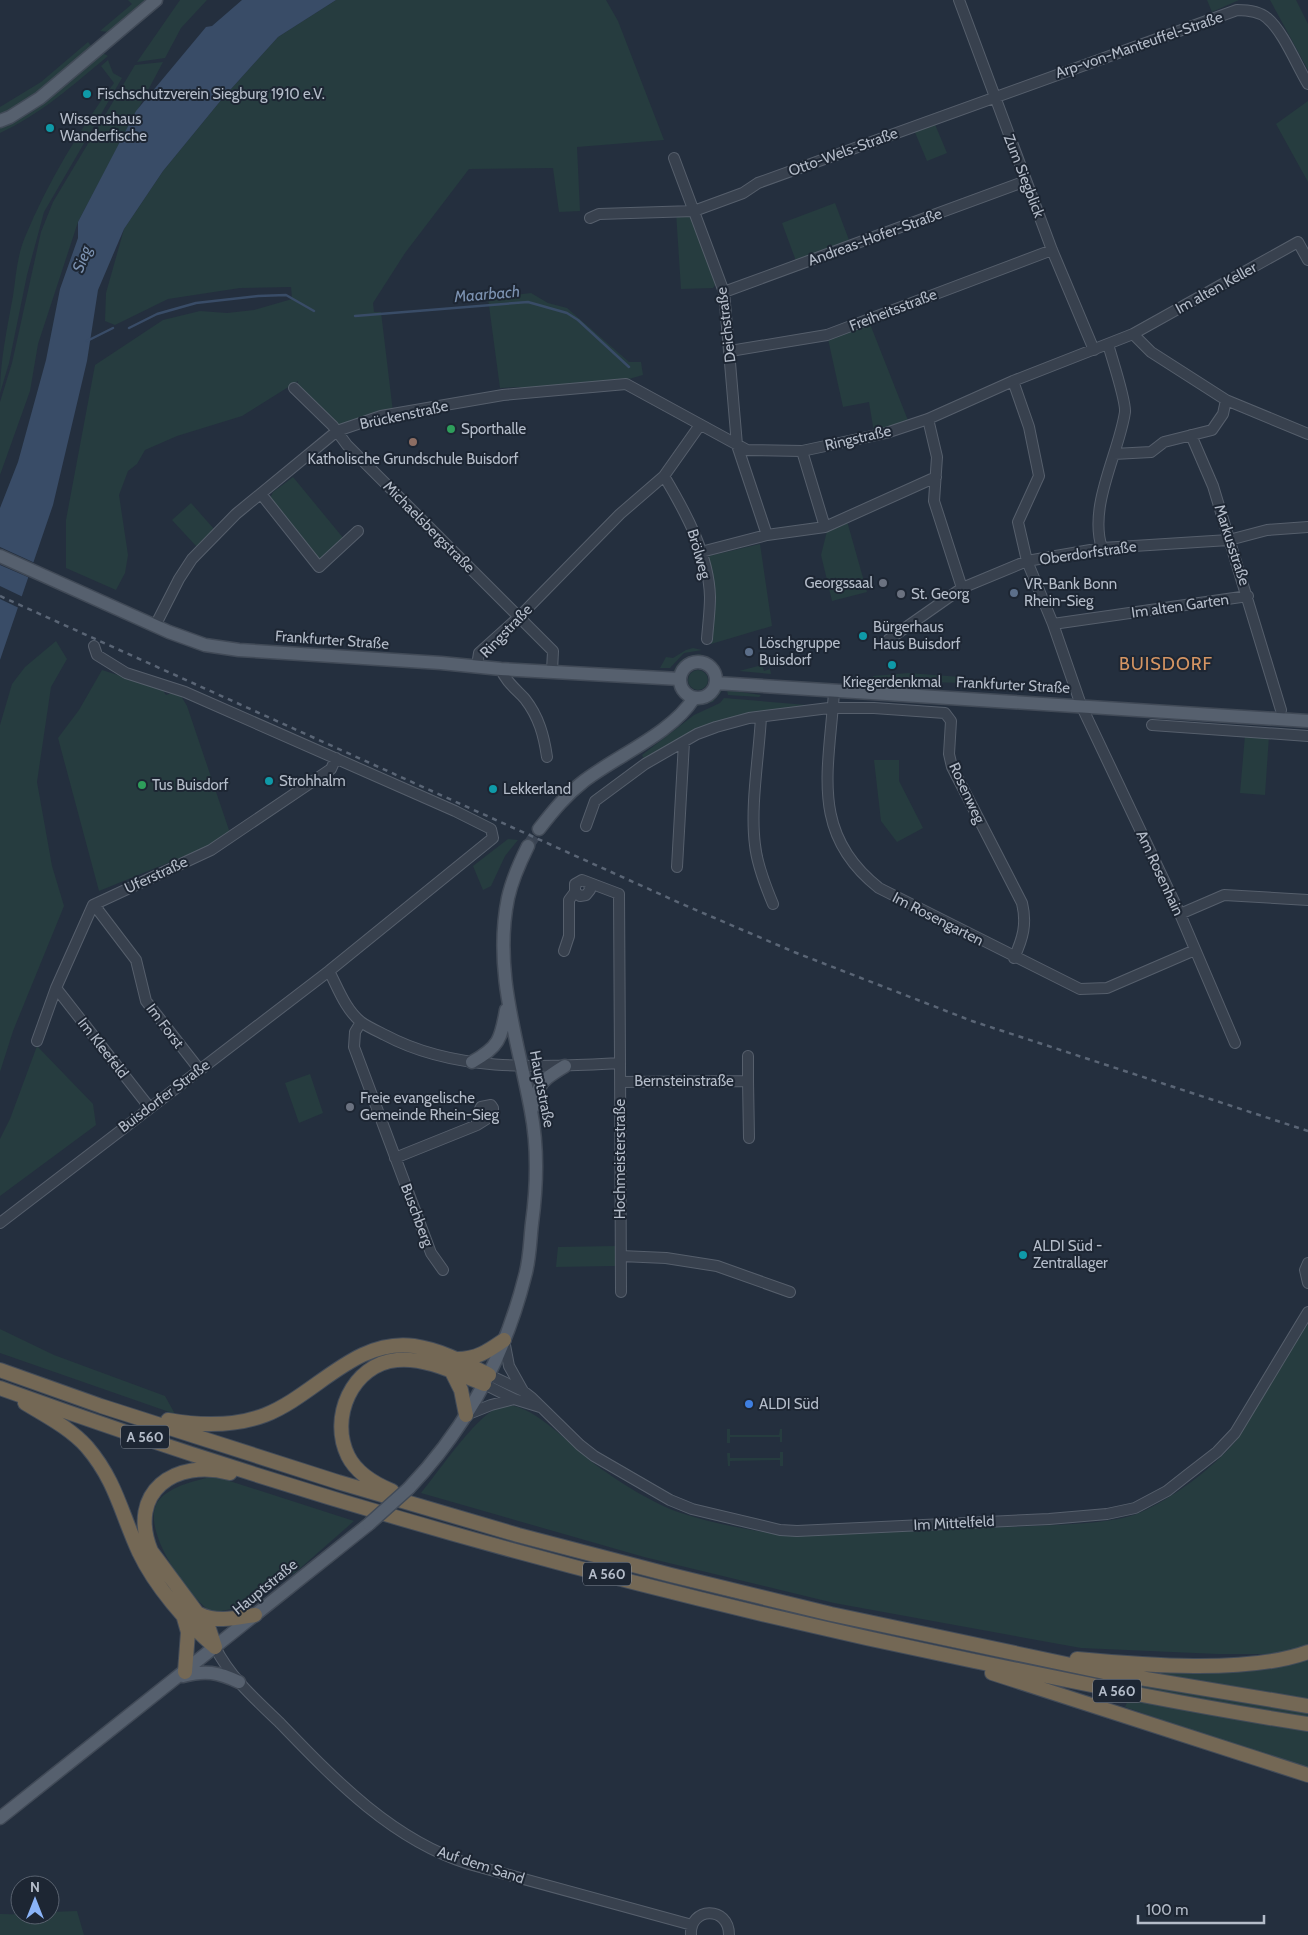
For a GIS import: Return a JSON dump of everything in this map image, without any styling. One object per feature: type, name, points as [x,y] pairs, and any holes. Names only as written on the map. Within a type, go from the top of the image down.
[{"type":"highway","points":[[433,1510],[422,1501],[383,1487],[357,1470],[348,1456],[342,1439],[340,1423],[343,1406],[350,1391],[359,1379],[381,1363],[396,1360],[412,1360],[454,1365],[483,1354],[504,1340]]},
{"type":"highway","points":[[101,1406],[116,1405],[161,1418],[201,1426],[245,1421],[266,1415],[290,1402],[347,1364],[378,1349],[414,1346],[487,1380]]},
{"type":"highway","points":[[454,1365],[466,1415]]},
{"type":"highway","name":"A 560","points":[[0,1370],[101,1406],[338,1482],[671,1575],[821,1612],[1104,1672],[1308,1706]]},
{"type":"highway","points":[[1,1388],[65,1428],[85,1445],[104,1471],[118,1496],[140,1554],[184,1617],[215,1647]]},
{"type":"highway","name":"A 560","points":[[1,1388],[290,1484],[512,1549],[676,1593],[928,1652],[1101,1688],[1308,1724]]},
{"type":"highway","points":[[215,1647],[209,1629],[199,1614],[151,1551],[146,1538],[144,1523],[149,1499],[167,1479],[179,1472],[195,1469],[216,1469],[266,1484],[290,1484]]},
{"type":"highway","points":[[199,1614],[209,1620],[256,1615]]},
{"type":"highway","points":[[182,1675],[188,1632],[184,1617]]},
{"type":"highway","points":[[928,1652],[1089,1702],[1272,1764],[1308,1774]]},
{"type":"highway","points":[[1019,1653],[1130,1663],[1214,1665],[1282,1659],[1308,1652]]},
{"type":"highway","points":[[1272,1764],[1308,1784]]},
{"type":"main road","points":[[0,121],[40,98],[156,0]]},
{"type":"main road","name":"Frankfurter Straße","points":[[0,556],[191,642],[239,650],[501,669],[680,678]]},
{"type":"main road","points":[[702,663],[712,668],[716,683],[711,694],[706,697],[694,698],[682,689],[680,678],[691,664],[702,663]]},
{"type":"main road","name":"Frankfurter Straße","points":[[716,683],[1308,721]]},
{"type":"main road","points":[[539,829],[561,801],[584,781],[669,724],[688,707],[694,698]]},
{"type":"main road","name":"Hauptstraße","points":[[0,1818],[182,1675],[369,1524],[408,1488],[449,1441],[487,1380],[504,1340],[527,1264],[536,1188],[532,1112],[507,1003],[504,951],[508,898],[528,846]]},
{"type":"main road","points":[[472,1062],[489,1052],[498,1043],[502,1034],[507,1003]]},
{"type":"main road","points":[[532,1112],[539,1087],[544,1079],[565,1066]]},
{"type":"main road","points":[[182,1675],[220,1673],[239,1682]]},
{"type":"street","name":"Zum Siegblick","points":[[959,0],[1052,250],[1094,350]]},
{"type":"street","name":"Arp-von-Manteuffel-Straße","points":[[994,96],[1237,10],[1256,12],[1266,17],[1275,27],[1308,84]]},
{"type":"street","name":"Otto-Wels-Straße","points":[[694,210],[743,193],[758,183],[994,96]]},
{"type":"street","name":"Deichstraße","points":[[674,158],[724,292],[737,445],[767,535]]},
{"type":"street","name":"Andreas-Hofer-Straße","points":[[724,292],[1026,181]]},
{"type":"street","points":[[590,218],[599,214],[694,210]]},
{"type":"street","name":"Im alten Keller","points":[[1133,334],[1298,242],[1308,260]]},
{"type":"street","name":"Freiheitsstraße","points":[[730,351],[827,335],[1052,250]]},
{"type":"street","points":[[1133,334],[1151,352],[1226,400],[1308,434]]},
{"type":"street","name":"Ringstraße","points":[[477,666],[479,653],[519,617],[620,514],[664,476],[700,425],[747,450],[802,451],[886,433],[928,419],[1013,381],[1133,334]]},
{"type":"street","points":[[1102,548],[1100,541],[1100,504],[1125,410],[1108,344]]},
{"type":"street","name":"Am Rosenhain","points":[[1013,381],[1029,427],[1039,476],[1018,522],[1027,561],[1053,624],[1081,705],[1180,914],[1235,1043]]},
{"type":"street","name":"Brückenstraße","points":[[155,626],[179,579],[192,559],[236,514],[337,431],[381,416],[503,395],[626,384],[700,425]]},
{"type":"street","name":"Michaelsbergstraße","points":[[294,388],[337,431],[347,445],[553,651],[552,671]]},
{"type":"street","points":[[1114,454],[1151,452],[1164,442],[1212,430],[1223,414],[1226,400]]},
{"type":"street","points":[[928,419],[937,457],[934,501],[962,588]]},
{"type":"street","name":"Markusstraße","points":[[1191,435],[1213,486],[1248,596],[1281,710]]},
{"type":"street","points":[[802,451],[825,527]]},
{"type":"street","name":"Brölweg","points":[[664,476],[686,514],[701,552],[710,596],[707,639]]},
{"type":"street","points":[[701,552],[767,535],[825,527],[936,476]]},
{"type":"street","points":[[261,494],[319,567],[358,531]]},
{"type":"street","name":"Oberdorfstraße","points":[[888,640],[962,588],[1027,561],[1102,548],[1229,540],[1267,530],[1308,527]]},
{"type":"street","name":"Im alten Garten","points":[[1053,624],[1248,596]]},
{"type":"street","points":[[94,646],[97,655],[126,673],[185,692],[336,758]]},
{"type":"street","points":[[501,669],[503,675],[525,700],[538,719],[546,757]]},
{"type":"street","name":"Im Rosengarten","points":[[834,692],[828,803],[837,838],[846,854],[862,875],[879,888],[1071,986],[1093,990],[1107,988],[1195,950]]},
{"type":"street","name":"Rosenweg","points":[[586,826],[594,802],[645,764],[697,734],[716,727],[761,717],[833,708],[874,708],[945,713],[949,716],[949,754],[952,767],[1022,903],[1025,918],[1024,932],[1014,958]]},
{"type":"street","points":[[761,717],[754,821],[755,845],[766,887],[773,904]]},
{"type":"street","points":[[1152,725],[1308,736]]},
{"type":"street","points":[[677,866],[684,742]]},
{"type":"street","name":"Buisdorfer Straße","points":[[0,1223],[198,1069],[329,971],[356,947],[482,849],[493,838],[491,829],[475,820],[336,758]]},
{"type":"street","name":"Uferstraße","points":[[97,902],[211,850],[331,769],[336,758]]},
{"type":"street","name":"Hochmeisterstraße","points":[[564,951],[569,936],[569,900],[575,892],[580,896],[586,895],[590,890],[590,884],[623,892],[620,1063],[621,1292]]},
{"type":"street","points":[[1180,914],[1224,894],[1308,900]]},
{"type":"street","points":[[37,1041],[56,988],[89,910],[97,902]]},
{"type":"street","name":"Im Forst","points":[[97,902],[98,910],[136,960],[146,1001],[198,1069]]},
{"type":"street","points":[[329,971],[347,1006],[361,1022],[413,1048],[472,1062],[565,1066],[620,1063]]},
{"type":"street","name":"Im Kleefeld","points":[[56,988],[150,1108]]},
{"type":"street","name":"Buschberg","points":[[361,1022],[355,1032],[354,1047],[431,1253],[443,1270]]},
{"type":"street","name":"Bernsteinstraße","points":[[748,1056],[749,1138]]},
{"type":"street","name":"Bernsteinstraße","points":[[620,1082],[748,1081]]},
{"type":"street","points":[[395,1158],[477,1125]]},
{"type":"street","points":[[621,1256],[666,1258],[717,1266],[757,1278],[790,1292]]},
{"type":"street","points":[[1308,1263],[1305,1270],[1308,1283]]},
{"type":"street","name":"Im Mittelfeld","points":[[487,1380],[523,1391],[594,1456],[670,1500],[692,1509],[780,1530],[813,1531],[1107,1514],[1135,1508],[1167,1490],[1217,1452],[1235,1432],[1308,1312]]},
{"type":"street","name":"Hauptstraße","points":[[504,1340],[509,1366],[523,1391]]},
{"type":"street","name":"Im Mittelfeld","points":[[487,1380],[514,1399],[540,1406]]},
{"type":"street","name":"Im Mittelfeld","points":[[466,1415],[490,1404],[514,1399]]},
{"type":"street","name":"Auf dem Sand","points":[[215,1647],[224,1665],[239,1682],[320,1764],[390,1825],[409,1838],[455,1860],[691,1930]]},
{"type":"street","points":[[691,1930],[700,1916],[712,1913],[723,1918],[727,1923],[729,1935]]},
{"type":"green space","points":[[128,0],[150,0],[108,32],[100,31],[132,4]]},
{"type":"green space","points":[[180,0],[207,0],[181,28],[165,58],[137,62]]},
{"type":"green space","points":[[336,0],[606,0],[618,21],[664,140],[577,147],[580,211],[559,212],[553,168],[469,169],[405,253],[373,303],[374,312],[381,312],[393,412],[337,427],[297,387],[298,381],[242,416],[177,436],[145,450],[137,464],[128,471],[119,495],[128,555],[125,573],[116,590],[66,568],[66,520],[95,365],[163,320],[200,311],[227,313],[254,310],[292,299],[291,287],[240,288],[168,299],[115,325],[105,321],[106,293],[124,229],[163,171],[222,99],[278,37]]},
{"type":"green space","points":[[1207,0],[1239,0],[1212,12]]},
{"type":"green space","points":[[1270,0],[1296,0],[1308,24],[1308,70]]},
{"type":"green space","points":[[88,42],[92,47],[46,88],[0,116],[0,107],[41,82]]},
{"type":"green space","points":[[101,52],[108,56],[69,88],[43,108],[0,133],[0,126]]},
{"type":"green space","points":[[108,60],[113,73],[122,78],[44,212],[27,275],[9,363],[0,393],[4,345],[22,244],[44,196],[65,157],[114,83],[101,66]]},
{"type":"green space","points":[[163,62],[78,222],[38,344],[30,391],[0,475],[0,402],[12,363],[41,232],[53,202],[135,65]]},
{"type":"green space","points":[[1308,101],[1308,182],[1276,124]]},
{"type":"green space","points":[[934,122],[947,153],[927,161],[914,130]]},
{"type":"green space","points":[[835,203],[849,240],[796,261],[782,223]]},
{"type":"green space","points":[[676,212],[690,215],[716,284],[713,288],[681,289]]},
{"type":"green space","points":[[531,293],[548,303],[567,308],[629,362],[641,362],[643,375],[622,381],[522,389],[520,387],[500,388],[488,298]]},
{"type":"green space","points":[[870,324],[909,423],[874,432],[869,402],[843,407],[828,339]]},
{"type":"green space","points":[[293,477],[344,539],[319,561],[270,498],[273,492]]},
{"type":"green space","points":[[191,503],[214,529],[197,547],[172,520]]},
{"type":"green space","points":[[847,521],[867,592],[832,601],[821,555],[827,531]]},
{"type":"green space","points":[[760,544],[772,626],[711,644],[712,626],[706,560],[709,556]]},
{"type":"green space","points":[[56,641],[67,659],[51,687],[37,782],[52,866],[64,906],[13,1031],[0,1072],[0,725],[12,684],[25,667]]},
{"type":"green space","points":[[693,648],[702,650],[684,653],[670,668],[660,668],[666,657],[673,658]]},
{"type":"green space","points":[[702,654],[674,671],[681,660],[693,655]]},
{"type":"green space","points":[[762,665],[764,671],[770,669],[771,674],[739,671]]},
{"type":"green space","name":"Tus Buisdorf","points":[[102,670],[162,689],[166,695],[178,691],[187,706],[230,833],[202,849],[99,891],[58,738],[79,710]]},
{"type":"green space","points":[[698,670],[705,673],[708,680],[705,687],[698,690],[691,687],[688,680],[691,673]]},
{"type":"green space","points":[[908,673],[961,677],[961,683],[873,680],[873,676]]},
{"type":"green space","points":[[727,690],[761,695],[759,697],[728,695]]},
{"type":"green space","points":[[722,691],[713,702],[697,706],[705,699]]},
{"type":"green space","points":[[724,698],[819,706],[762,711],[701,727],[644,759],[642,755],[694,715],[720,703]]},
{"type":"green space","points":[[1245,735],[1269,736],[1265,795],[1240,793]]},
{"type":"green space","points":[[874,760],[899,760],[899,781],[923,828],[897,842],[881,821]]},
{"type":"green space","points":[[508,839],[518,840],[505,856],[491,886],[483,890],[473,866]]},
{"type":"green space","points":[[37,1046],[93,1104],[96,1125],[0,1196],[0,1139],[10,1119]]},
{"type":"green space","points":[[310,1074],[323,1113],[299,1123],[285,1083]]},
{"type":"green space","points":[[616,1246],[616,1266],[556,1267],[558,1247]]},
{"type":"green space","points":[[1308,1323],[1308,1646],[1281,1654],[1218,1654],[1081,1648],[834,1603],[644,1557],[421,1493],[459,1444],[482,1419],[502,1406],[513,1406],[537,1417],[601,1469],[647,1498],[681,1513],[745,1529],[784,1535],[1012,1527],[1077,1524],[1112,1520],[1139,1513],[1165,1500],[1204,1472],[1227,1451],[1236,1441]]},
{"type":"green space","points":[[0,1329],[54,1355],[165,1396],[175,1414],[0,1353]]},
{"type":"green space","points":[[727,1429],[730,1429],[730,1435],[779,1435],[780,1429],[782,1429],[782,1442],[780,1442],[780,1437],[730,1437],[730,1443],[727,1443]]},
{"type":"green space","points":[[780,1452],[783,1452],[783,1466],[780,1466],[780,1460],[730,1461],[730,1466],[728,1466],[727,1453],[730,1453],[730,1458],[780,1458]]},
{"type":"green space","points":[[214,1476],[354,1521],[296,1572],[240,1607],[213,1613],[192,1594],[169,1561],[160,1544],[155,1527],[154,1512],[159,1500],[164,1495],[185,1484]]},
{"type":"green space","points":[[1308,1657],[1308,1771],[1125,1707],[1140,1671]]},
{"type":"green space","points":[[77,1911],[84,1935],[0,1935],[0,1914],[10,1914],[10,1925],[60,1925],[60,1912]]},
{"type":"water","name":"Sieg","points":[[242,0],[336,0],[278,37],[222,99],[163,171],[124,229],[98,290],[87,361],[53,505],[0,660],[0,508],[18,462],[46,360],[60,289],[78,238],[78,222],[136,111],[206,27],[212,26]]},
{"type":"pier","points":[[0,547],[35,563],[30,578],[0,565]]},
{"type":"pier","points":[[0,586],[23,597],[19,608],[0,599]]},
{"type":"waterway","name":"Maarbach","points":[[129,328],[157,314],[196,303],[258,296],[286,295],[314,311]]},
{"type":"waterway","name":"Maarbach","points":[[355,316],[528,302],[567,313],[578,320],[629,367]]},
{"type":"waterway","name":"Maarbach","points":[[87,341],[113,328]]},
{"type":"tunnel","points":[[528,846],[539,829]]},
{"type":"railway","points":[[0,596],[682,904],[794,952],[972,1021],[1308,1131]]},
{"type":"place","name":"Fischschutzverein Siegburg 1910 e.V.","points":[[87,94]]},
{"type":"place","name":"Wissenshaus Wanderfische","points":[[50,128]]},
{"type":"place","name":"Sporthalle","points":[[451,429]]},
{"type":"place","name":"Katholische Grundschule Buisdorf","points":[[413,442]]},
{"type":"place","name":"Georgssaal","points":[[883,583]]},
{"type":"place","name":"VR-Bank Bonn Rhein-Sieg","points":[[1014,593]]},
{"type":"place","name":"St. Georg","points":[[901,594]]},
{"type":"place","name":"Bürgerhaus Haus Buisdorf","points":[[863,636]]},
{"type":"place","name":"Löschgruppe Buisdorf","points":[[749,652]]},
{"type":"place","name":"Kriegerdenkmal","points":[[892,665]]},
{"type":"place","name":"Strohhalm","points":[[269,781]]},
{"type":"place","name":"Tus Buisdorf","points":[[142,785]]},
{"type":"place","name":"Lekkerland","points":[[493,789]]},
{"type":"place","name":"Freie evangelische Gemeinde Rhein-Sieg","points":[[350,1107]]},
{"type":"place","name":"ALDI Süd - Zentrallager","points":[[1023,1255]]},
{"type":"place","name":"ALDI Süd","points":[[749,1404]]},
{"type":"district","name":"BUISDORF","points":[[1166,664]]}]
